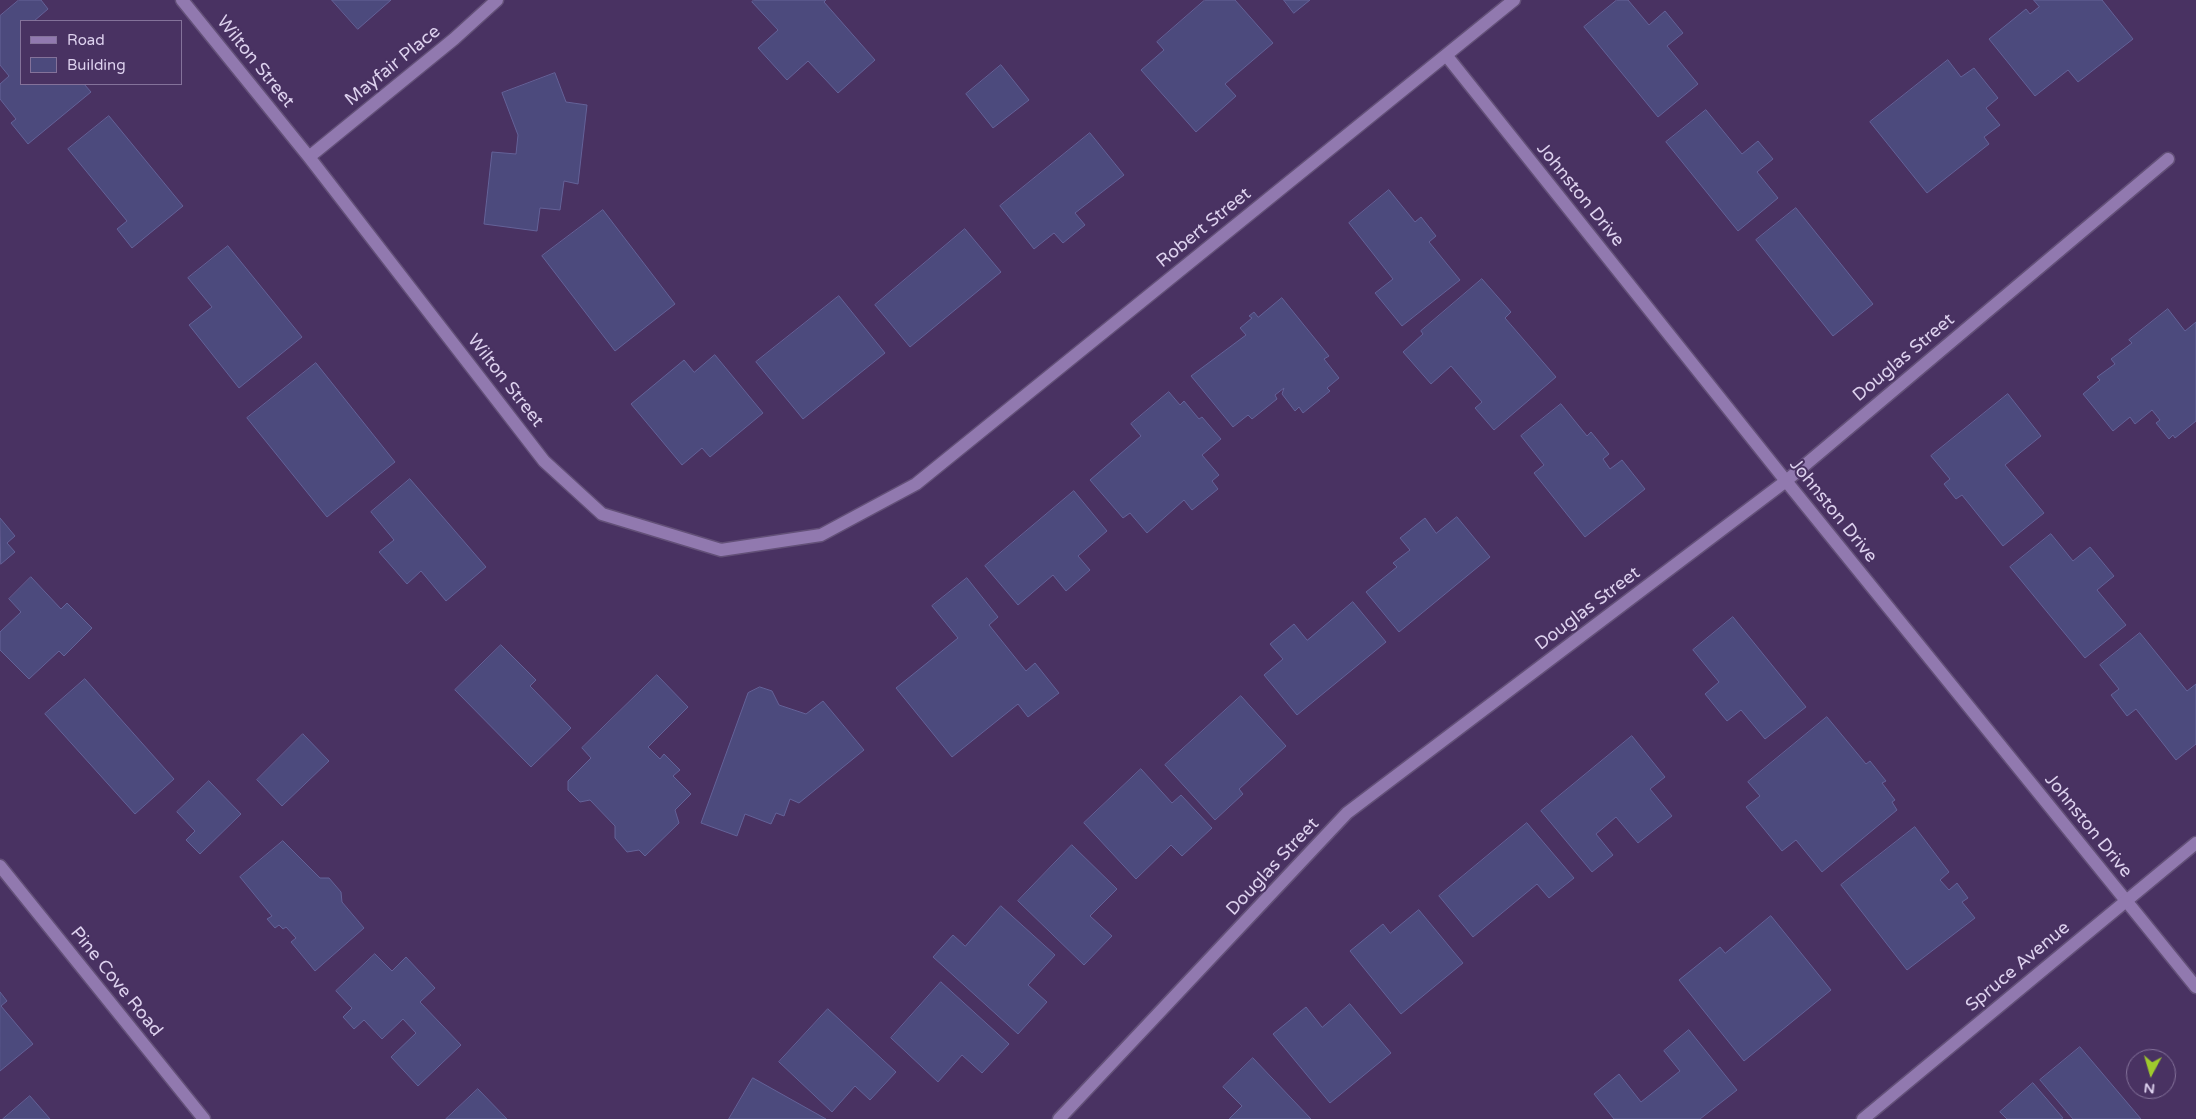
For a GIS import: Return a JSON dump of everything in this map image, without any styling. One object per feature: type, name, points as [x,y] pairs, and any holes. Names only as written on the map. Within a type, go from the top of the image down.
[{"type":"street","name":"Wilton Street","points":[[182,0],[309,156],[544,461],[602,514],[721,550],[821,535],[916,484]]},
{"type":"street","name":"Mayfair Place","points":[[309,156],[454,38],[497,0]]},
{"type":"street","name":"Robert Street","points":[[916,484],[1514,0]]},
{"type":"street","name":"Johnston Drive","points":[[1446,55],[1786,481],[2196,987]]},
{"type":"street","name":"Douglas Street","points":[[1059,1119],[1346,813],[1786,481],[2168,159]]},
{"type":"street","name":"Spruce Avenue","points":[[1863,1119],[2196,843]]},
{"type":"street","name":"Pine Cove Road","points":[[0,866],[204,1119]]},
{"type":"building","points":[[19,0],[41,0],[48,9],[35,20],[20,20],[20,85],[85,85],[91,92],[28,144],[11,123],[16,119],[0,99],[0,84],[9,76],[0,65],[0,16]]},
{"type":"building","points":[[332,0],[391,0],[358,29]]},
{"type":"building","points":[[754,0],[826,0],[824,2],[875,60],[838,93],[808,61],[787,80],[758,48],[778,30],[752,2]]},
{"type":"building","points":[[1205,0],[1235,0],[1273,43],[1225,84],[1236,96],[1196,132],[1141,70],[1164,50],[1157,42]]},
{"type":"building","points":[[1284,0],[1310,0],[1294,13]]},
{"type":"building","points":[[1617,0],[1628,0],[1649,25],[1665,11],[1683,33],[1667,46],[1698,84],[1658,117],[1584,27]]},
{"type":"building","points":[[2034,0],[2102,0],[2133,39],[2078,82],[2068,70],[2035,96],[1989,39],[2026,9],[2030,14],[2039,7]]},
{"type":"building","points":[[1948,60],[1961,77],[1974,68],[1998,98],[1986,108],[2000,125],[1984,137],[1989,144],[1927,193],[1870,122]]},
{"type":"building","points":[[1001,65],[1029,100],[993,128],[966,94]]},
{"type":"building","points":[[555,73],[566,102],[587,105],[578,184],[564,181],[560,210],[540,208],[537,231],[484,224],[492,152],[516,154],[518,135],[502,93]]},
{"type":"building","points":[[1706,110],[1742,154],[1758,141],[1773,159],[1757,172],[1778,198],[1738,231],[1666,142]]},
{"type":"building","points":[[109,116],[183,206],[132,248],[117,229],[127,221],[68,149]]},
{"type":"building","points":[[1090,133],[1124,175],[1075,213],[1085,225],[1063,243],[1054,233],[1034,249],[1000,206]]},
{"type":"building","points":[[1389,190],[1415,222],[1421,217],[1436,236],[1429,242],[1460,280],[1402,326],[1375,293],[1393,279],[1349,223]]},
{"type":"building","points":[[1796,208],[1873,304],[1833,336],[1756,240]]},
{"type":"building","points":[[603,210],[675,304],[615,351],[542,256]]},
{"type":"building","points":[[965,229],[1001,272],[910,347],[875,305]]},
{"type":"building","points":[[228,246],[302,337],[239,388],[189,325],[212,307],[188,278]]},
{"type":"building","points":[[1482,279],[1511,312],[1505,318],[1556,377],[1494,430],[1475,408],[1482,402],[1451,366],[1431,384],[1403,352],[1423,334],[1421,331]]},
{"type":"building","points":[[839,296],[885,353],[803,419],[756,362]]},
{"type":"building","points":[[1282,298],[1329,356],[1324,359],[1339,378],[1327,388],[1330,391],[1303,413],[1299,407],[1295,411],[1282,394],[1284,388],[1275,395],[1277,399],[1252,419],[1248,415],[1233,427],[1191,376],[1246,335],[1240,328],[1252,318],[1249,316],[1254,312],[1258,317]]},
{"type":"building","points":[[2168,309],[2185,331],[2196,322],[2196,421],[2175,438],[2173,435],[2169,439],[2156,423],[2160,420],[2152,410],[2135,424],[2130,417],[2113,431],[2083,394],[2100,380],[2097,377],[2115,364],[2111,359],[2132,343],[2129,340]]},
{"type":"building","points":[[715,355],[763,413],[710,457],[702,448],[682,465],[631,404],[684,360],[694,372]]},
{"type":"building","points":[[316,363],[395,462],[327,517],[247,418]]},
{"type":"building","points":[[1169,392],[1180,405],[1184,401],[1199,419],[1202,417],[1221,439],[1202,455],[1219,475],[1212,481],[1218,489],[1192,510],[1184,500],[1147,533],[1130,513],[1123,518],[1090,480],[1141,436],[1131,424]]},
{"type":"building","points":[[2008,394],[2041,436],[2005,465],[2044,513],[2003,546],[1962,495],[1956,499],[1944,484],[1950,479],[1931,456]]},
{"type":"building","points":[[1561,404],[1587,436],[1591,432],[1609,454],[1603,459],[1610,469],[1622,460],[1645,489],[1585,537],[1534,473],[1544,465],[1521,436]]},
{"type":"building","points":[[410,479],[486,567],[446,601],[421,571],[407,584],[379,552],[394,540],[371,512]]},
{"type":"building","points":[[1074,491],[1107,531],[1078,556],[1090,570],[1066,591],[1053,575],[1018,605],[985,566]]},
{"type":"building","points":[[1457,517],[1490,557],[1399,632],[1366,592],[1397,567],[1393,563],[1410,550],[1400,538],[1425,518],[1436,533]]},
{"type":"building","points":[[0,518],[15,536],[7,543],[15,552],[1,564]]},
{"type":"building","points":[[2051,534],[2073,561],[2090,547],[2114,576],[2097,590],[2126,625],[2085,658],[2010,567]]},
{"type":"building","points":[[31,577],[61,609],[67,603],[92,628],[64,656],[59,651],[29,679],[0,650],[0,632],[21,612],[9,599]]},
{"type":"building","points":[[967,578],[998,617],[989,625],[1026,671],[1035,663],[1059,693],[1028,717],[1018,704],[952,757],[896,688],[958,638],[932,606]]},
{"type":"building","points":[[1353,602],[1386,642],[1297,715],[1264,675],[1283,659],[1270,644],[1294,624],[1307,640]]},
{"type":"building","points":[[1733,617],[1806,707],[1765,739],[1741,710],[1727,721],[1705,694],[1719,682],[1693,650]]},
{"type":"building","points":[[2140,633],[2187,691],[2196,684],[2196,744],[2176,760],[2136,709],[2127,716],[2111,695],[2119,689],[2100,665]]},
{"type":"building","points":[[501,645],[536,680],[530,686],[571,728],[531,767],[455,690]]},
{"type":"building","points":[[657,675],[688,707],[648,747],[660,759],[664,754],[680,770],[673,776],[691,794],[675,810],[679,823],[645,856],[639,850],[627,852],[615,838],[615,826],[590,800],[580,802],[568,790],[568,781],[591,758],[582,748]]},
{"type":"building","points":[[85,679],[174,779],[135,814],[45,714]]},
{"type":"building","points":[[760,687],[772,691],[779,705],[806,714],[823,701],[864,750],[799,803],[790,799],[784,816],[776,813],[771,824],[745,814],[737,836],[701,823],[748,693]]},
{"type":"building","points":[[1241,696],[1286,746],[1239,789],[1243,794],[1215,820],[1165,765]]},
{"type":"building","points":[[1827,717],[1866,764],[1870,761],[1886,781],[1882,783],[1895,800],[1892,802],[1897,810],[1822,872],[1796,840],[1782,851],[1746,807],[1760,796],[1748,782]]},
{"type":"building","points":[[303,734],[329,761],[282,806],[257,780]]},
{"type":"building","points":[[1632,736],[1665,777],[1650,789],[1672,816],[1638,843],[1616,817],[1596,834],[1613,855],[1592,872],[1541,811]]},
{"type":"building","points":[[1141,769],[1172,803],[1181,795],[1212,828],[1182,856],[1171,845],[1136,879],[1084,823]]},
{"type":"building","points":[[209,781],[241,814],[200,854],[186,840],[195,831],[177,812]]},
{"type":"building","points":[[1527,823],[1574,878],[1549,898],[1537,884],[1473,937],[1439,896]]},
{"type":"building","points":[[1915,827],[1949,872],[1940,880],[1949,890],[1957,883],[1968,898],[1962,902],[1975,918],[1907,970],[1841,885]]},
{"type":"building","points":[[283,841],[320,878],[329,878],[341,892],[342,902],[364,928],[315,971],[291,942],[296,938],[286,927],[283,929],[279,925],[275,928],[267,919],[272,916],[240,877]]},
{"type":"building","points":[[1072,845],[1117,889],[1090,916],[1112,936],[1084,965],[1018,901]]},
{"type":"building","points":[[1001,906],[1055,955],[1028,985],[1047,1002],[1018,1034],[933,957],[953,935],[965,946]]},
{"type":"building","points":[[1419,910],[1463,963],[1401,1014],[1350,951],[1383,924],[1390,933]]},
{"type":"building","points":[[1771,916],[1831,990],[1744,1061],[1679,980],[1720,947],[1725,953]]},
{"type":"building","points":[[375,954],[392,971],[406,957],[435,988],[420,1002],[461,1045],[418,1086],[391,1057],[416,1033],[403,1019],[382,1039],[364,1020],[354,1029],[343,1017],[352,1008],[336,991]]},
{"type":"building","points":[[941,982],[1009,1044],[982,1073],[962,1055],[938,1082],[891,1038]]},
{"type":"building","points":[[0,992],[7,1001],[1,1006],[33,1044],[0,1071]]},
{"type":"building","points":[[1350,1004],[1391,1053],[1330,1103],[1273,1034],[1306,1007],[1322,1027]]},
{"type":"building","points":[[828,1009],[896,1072],[870,1100],[855,1086],[832,1112],[779,1062]]},
{"type":"building","points":[[1689,1030],[1737,1090],[1700,1119],[1614,1119],[1594,1094],[1619,1074],[1641,1102],[1680,1071],[1664,1051]]},
{"type":"building","points":[[2080,1047],[2141,1119],[2073,1119],[2040,1080]]},
{"type":"building","points":[[1253,1058],[1311,1119],[1229,1119],[1242,1106],[1223,1087]]},
{"type":"building","points":[[753,1078],[826,1119],[729,1119]]},
{"type":"building","points":[[2033,1083],[2063,1118],[2007,1119],[2000,1112]]},
{"type":"building","points":[[478,1089],[507,1119],[446,1119]]},
{"type":"building","points":[[30,1096],[50,1119],[3,1119]]}]
